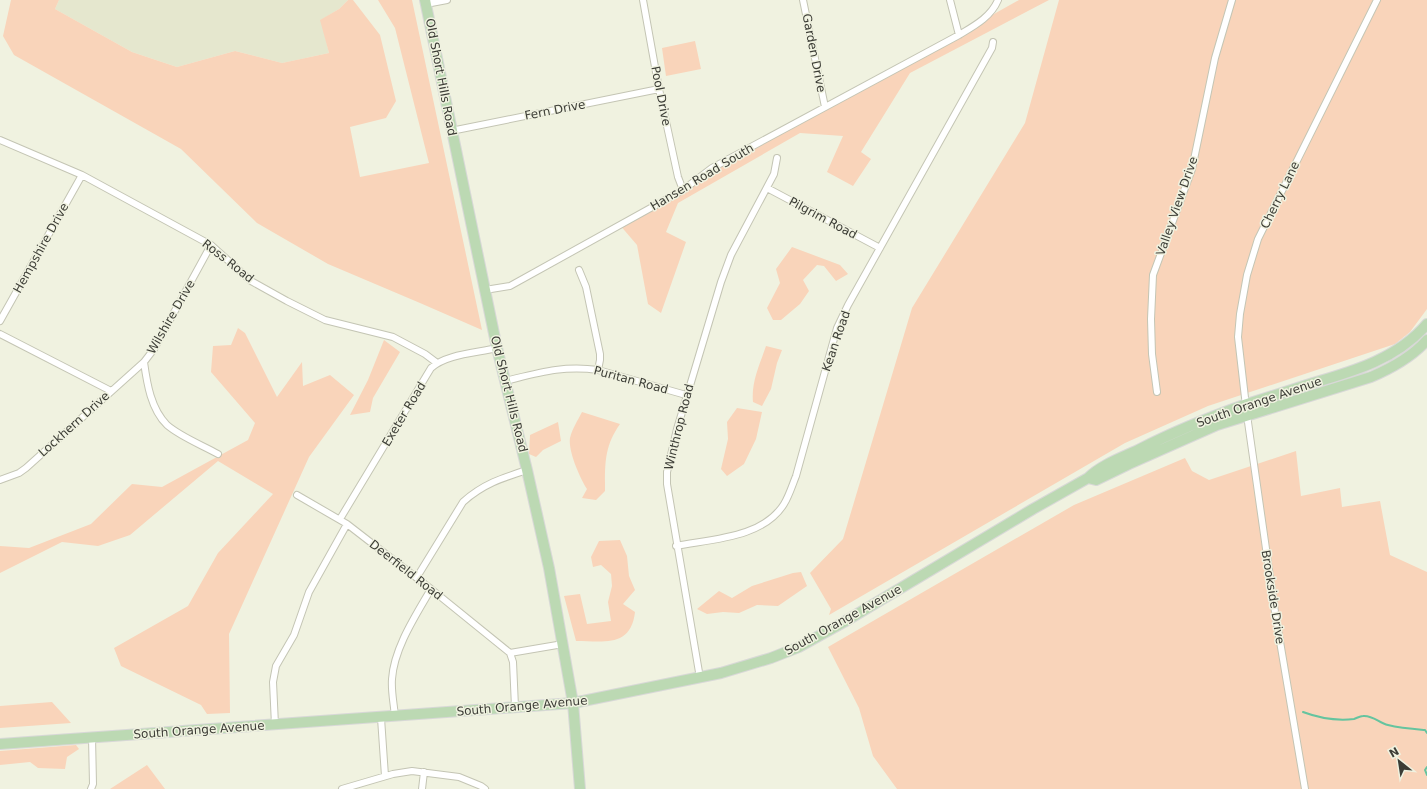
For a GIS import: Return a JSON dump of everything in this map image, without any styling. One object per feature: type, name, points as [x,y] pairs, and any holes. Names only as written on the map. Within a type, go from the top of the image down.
[{"type":"main road","name":"Old Short Hills Road","points":[[426,2],[451,131],[497,348],[528,470],[549,568],[573,703],[580,789]]},
{"type":"main road","name":"South Orange Avenue","points":[[0,744],[381,718],[573,703],[700,678],[771,658],[798,647],[844,622],[1033,509],[1088,478],[1095,471],[1145,446],[1246,404],[1372,364],[1407,343],[1427,324]]},
{"type":"main road","name":"South Orange Avenue","points":[[1088,478],[1096,480],[1217,425],[1371,377],[1389,369],[1414,352],[1427,340]]},
{"type":"main road","points":[[1407,343],[1414,352]]},
{"type":"street","points":[[426,2],[447,0]]},
{"type":"street","name":"Pool Drive","points":[[643,0],[659,89],[678,177],[683,190]]},
{"type":"street","name":"Garden Drive","points":[[803,0],[824,107]]},
{"type":"street","points":[[950,0],[959,35]]},
{"type":"street","name":"Hansen Road South","points":[[485,290],[510,286],[683,190],[712,168],[959,35],[973,27],[990,13],[998,0]]},
{"type":"street","name":"Valley View Drive","points":[[1157,392],[1152,354],[1151,318],[1153,275],[1192,169],[1215,58],[1232,0]]},
{"type":"street","name":"Cherry Lane","points":[[1246,404],[1238,337],[1240,314],[1253,252],[1271,211],[1377,0]]},
{"type":"street","name":"Kean Road","points":[[676,546],[747,532],[766,523],[778,513],[789,494],[796,476],[838,328],[848,305],[992,48],[993,42]]},
{"type":"street","name":"Fern Drive","points":[[451,131],[659,89]]},
{"type":"street","name":"Ross Road","points":[[0,140],[82,175],[211,245],[252,281],[287,301],[325,320],[393,337],[438,363]]},
{"type":"street","name":"Winthrop Road","points":[[700,678],[676,546],[667,484],[667,472],[686,395],[721,282],[727,265],[774,174],[777,158]]},
{"type":"street","name":"Hempshire Drive","points":[[0,321],[82,175]]},
{"type":"street","name":"Pilgrim Road","points":[[767,188],[880,248]]},
{"type":"street","name":"Wilshire Drive","points":[[211,245],[154,349],[144,362],[150,395],[156,411],[167,425],[180,434],[218,454]]},
{"type":"street","points":[[579,270],[586,287],[600,354],[598,370]]},
{"type":"street","points":[[0,334],[111,391]]},
{"type":"street","name":"Exeter Road","points":[[340,519],[428,372],[438,363],[451,358],[497,348]]},
{"type":"street","name":"Lockhern Drive","points":[[0,480],[19,473],[26,468],[144,362]]},
{"type":"street","name":"Puritan Road","points":[[505,381],[559,369],[585,368],[598,370],[686,395]]},
{"type":"street","name":"Brookside Drive","points":[[1246,404],[1275,612],[1305,789]]},
{"type":"street","points":[[417,577],[463,502],[477,490],[493,481],[528,470]]},
{"type":"street","name":"Deerfield Road","points":[[297,495],[347,524],[417,577],[510,653]]},
{"type":"street","points":[[275,725],[273,682],[276,666],[298,627],[309,592],[347,524]]},
{"type":"street","points":[[395,716],[392,680],[394,666],[402,643],[413,619],[431,589]]},
{"type":"street","points":[[516,707],[513,662],[510,653],[563,644]]},
{"type":"street","points":[[381,718],[385,776]]},
{"type":"street","points":[[91,789],[93,784],[92,738]]},
{"type":"street","points":[[342,789],[385,776],[412,771],[459,777],[482,786],[485,789]]},
{"type":"street","points":[[422,789],[424,772]]},
{"type":"shaded area","points":[[11,0],[59,0],[55,9],[132,52],[177,67],[235,51],[282,63],[329,53],[320,20],[339,9],[348,0],[353,0],[380,35],[396,101],[386,118],[350,127],[360,177],[429,163],[395,28],[378,0],[412,0],[482,330],[328,264],[257,223],[181,149],[14,55],[3,36]]},
{"type":"shaded area","points":[[59,0],[348,0],[339,9],[321,20],[329,53],[282,63],[235,51],[177,67],[132,52],[55,9]]},
{"type":"shaded area","points":[[1019,0],[1049,0],[910,73],[861,152],[871,159],[853,186],[827,172],[843,136],[800,133],[678,203],[666,232],[686,242],[661,313],[648,304],[637,245],[619,224]]},
{"type":"shaded area","points":[[1059,0],[1427,0],[1427,309],[1410,332],[1395,344],[1208,406],[1125,443],[829,615],[831,609],[810,573],[843,539],[912,308],[1025,123]]},
{"type":"shaded area","points":[[695,41],[701,69],[666,76],[662,48]]},
{"type":"shaded area","points":[[792,247],[840,265],[848,274],[836,281],[824,266],[817,265],[803,280],[809,291],[800,304],[781,320],[773,320],[767,308],[780,283],[776,269]]},
{"type":"shaded area","points":[[238,328],[245,333],[277,397],[302,362],[303,386],[330,375],[354,395],[309,457],[229,634],[230,713],[207,714],[201,705],[121,666],[114,648],[188,606],[218,553],[273,494],[218,461],[130,535],[98,546],[62,542],[0,573],[0,546],[29,548],[91,524],[132,484],[162,487],[248,440],[255,423],[211,372],[213,346],[231,345]]},
{"type":"shaded area","points":[[384,340],[400,352],[373,398],[370,412],[350,415],[368,380]]},
{"type":"shaded area","points":[[766,346],[782,350],[777,363],[771,389],[762,406],[753,402],[753,387],[756,373]]},
{"type":"shaded area","points":[[737,408],[762,412],[756,439],[744,464],[727,476],[721,469],[728,439],[727,422]]},
{"type":"shaded area","points":[[582,412],[620,424],[611,440],[606,456],[605,491],[596,500],[582,498],[587,489],[578,471],[571,450],[570,438]]},
{"type":"shaded area","points":[[558,422],[561,441],[543,450],[536,457],[529,454],[530,435]]},
{"type":"shaded area","points":[[1296,451],[1301,496],[1340,488],[1342,507],[1380,501],[1390,555],[1427,572],[1427,789],[897,789],[873,756],[859,708],[828,647],[1074,505],[1185,458],[1192,471],[1209,480]]},
{"type":"shaded area","points":[[620,540],[627,556],[629,576],[635,590],[623,604],[635,612],[632,624],[628,632],[622,637],[614,640],[596,642],[576,641],[564,596],[580,594],[587,624],[611,621],[608,602],[612,586],[611,574],[601,565],[593,567],[591,557],[599,541]]},
{"type":"shaded area","points":[[801,572],[807,586],[778,606],[757,605],[739,613],[723,612],[707,614],[697,609],[719,591],[732,598],[752,586],[793,573]]},
{"type":"shaded area","points":[[52,702],[71,723],[0,728],[0,706]]},
{"type":"shaded area","points":[[76,745],[79,749],[67,757],[65,769],[38,768],[30,762],[0,765],[0,751]]},
{"type":"shaded area","points":[[147,765],[165,789],[110,789]]},
{"type":"waterway","points":[[1303,712],[1315,716],[1348,720],[1361,716],[1367,716],[1388,725],[1425,730],[1427,733]]},
{"type":"waterway","points":[[1427,767],[1425,770],[1427,775]]}]
